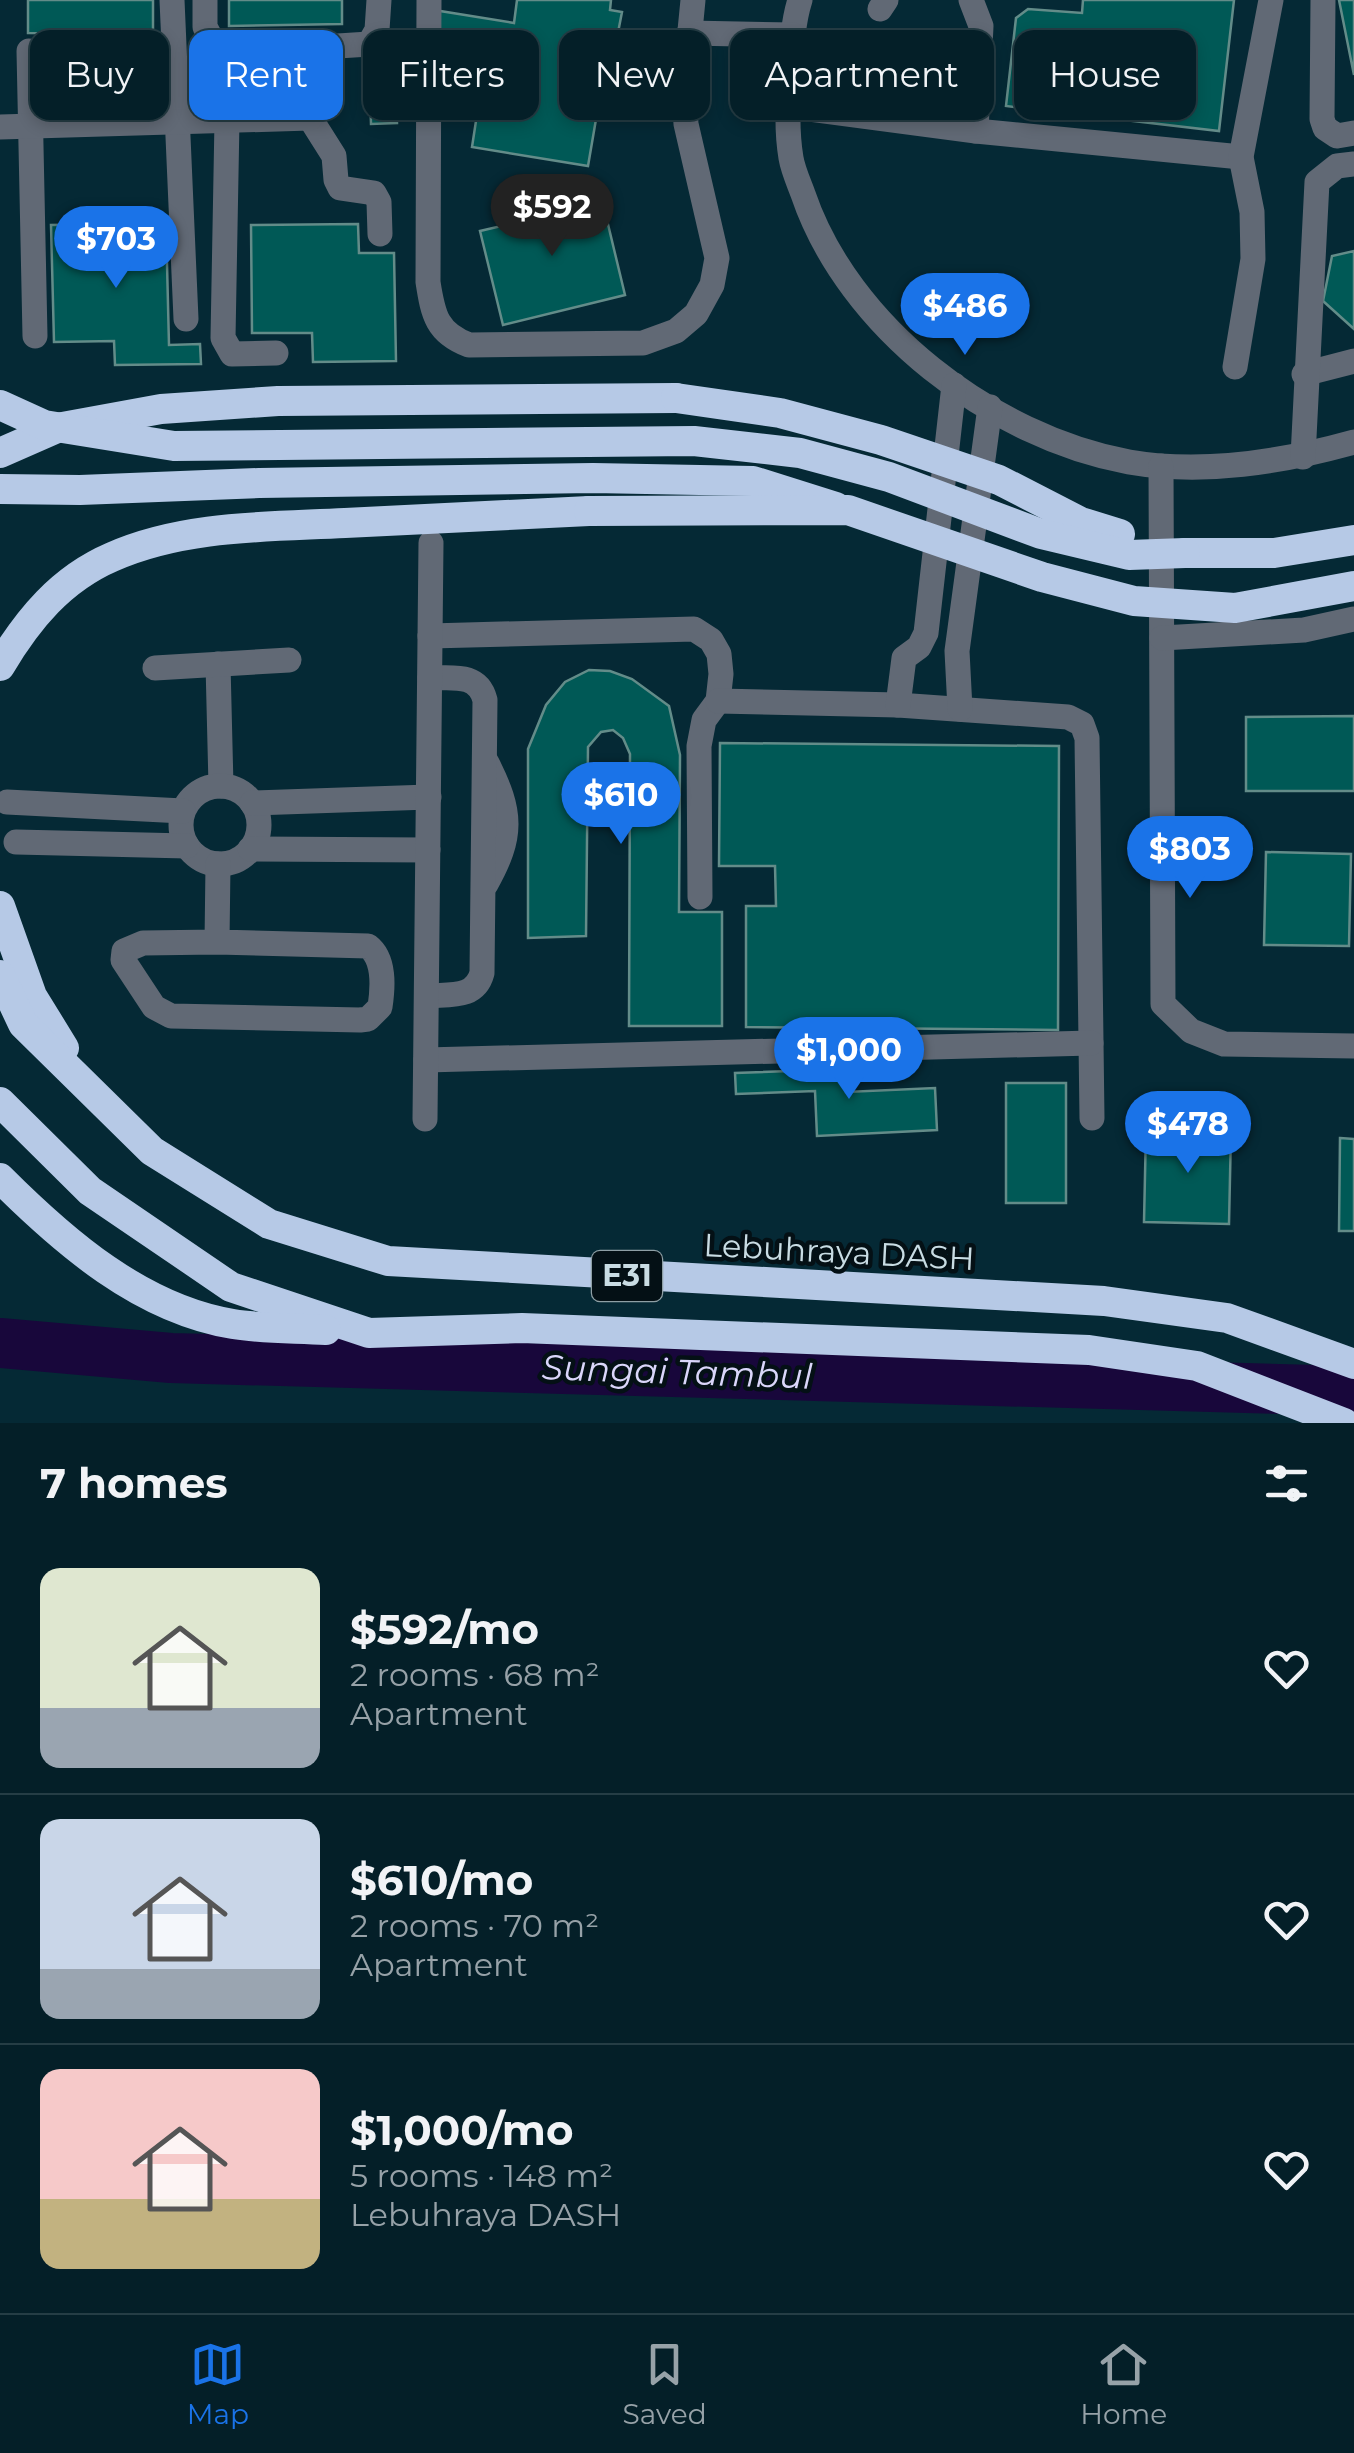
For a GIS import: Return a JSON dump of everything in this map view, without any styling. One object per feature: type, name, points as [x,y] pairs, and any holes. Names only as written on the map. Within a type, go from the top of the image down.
[{"type":"highway","points":[[0,454],[57,428],[161,410],[278,402],[676,398],[780,413],[881,440],[999,480],[1081,522],[1186,553]]},
{"type":"highway","points":[[0,405],[44,425],[174,446],[694,440],[800,453],[889,478],[1042,534],[1130,556],[1274,553],[1354,540]]},
{"type":"highway","points":[[0,489],[593,478],[753,481],[1042,577],[1134,601],[1236,608],[1354,586]]},
{"type":"highway","points":[[0,666],[30,618],[66,584],[113,556],[174,538],[236,528],[588,512],[848,510]]},
{"type":"highway","points":[[0,906],[32,996],[92,1092]]},
{"type":"highway","name":"Lebuhraya DASH","points":[[0,976],[23,1024],[152,1151],[269,1224],[388,1260],[1104,1301],[1227,1318],[1354,1364]]},
{"type":"highway","name":"E31","points":[[0,1102],[90,1191],[231,1287],[369,1333],[522,1328],[1090,1350],[1198,1366],[1344,1423]]},
{"type":"highway","points":[[0,1178],[97,1265],[164,1302],[232,1324],[369,1333]]},
{"type":"street","points":[[172,0],[186,319]]},
{"type":"street","points":[[205,0],[207,30]]},
{"type":"street","points":[[343,46],[369,44],[378,30],[379,0]]},
{"type":"street","points":[[429,0],[428,282],[432,312],[448,337],[470,345],[643,342],[676,331],[696,314],[712,285],[717,258],[686,120]]},
{"type":"street","points":[[689,30],[693,0]]},
{"type":"street","points":[[794,30],[800,0]]},
{"type":"street","points":[[971,0],[982,26],[976,131]]},
{"type":"street","points":[[1235,368],[1253,260],[1252,212],[1241,157],[1271,0]]},
{"type":"street","points":[[1323,0],[1322,118],[1325,128],[1338,136],[1354,133]]},
{"type":"street","points":[[29,50],[35,336]]},
{"type":"street","points":[[0,127],[227,120],[224,338],[232,354],[276,353]]},
{"type":"street","points":[[311,120],[334,156],[340,188],[374,193],[380,234]]},
{"type":"street","points":[[789,120],[791,161],[816,234],[878,322],[954,385],[990,407],[1063,445],[1128,462],[1190,469],[1302,456],[1354,442]]},
{"type":"street","points":[[893,120],[1241,157]]},
{"type":"street","points":[[1302,456],[1316,182],[1337,166],[1354,164]]},
{"type":"street","points":[[1304,374],[1354,361]]},
{"type":"street","points":[[898,706],[904,658],[919,647],[926,633],[954,385]]},
{"type":"street","points":[[960,709],[957,651],[990,407]]},
{"type":"street","points":[[1162,466],[1163,1004],[1191,1031],[1224,1044],[1354,1046]]},
{"type":"street","points":[[425,1119],[431,543]]},
{"type":"street","points":[[1162,638],[1304,630],[1354,619]]},
{"type":"street","points":[[430,636],[694,628],[711,640],[719,654],[718,700],[704,720],[699,746],[700,897]]},
{"type":"street","points":[[156,668],[290,660]]},
{"type":"street","points":[[218,664],[221,786]]},
{"type":"street","points":[[427,996],[470,992],[480,981],[483,890],[502,852],[507,825],[503,798],[484,759],[485,700],[479,685],[464,678],[430,678]]},
{"type":"street","points":[[718,700],[960,709],[1068,718],[1082,724],[1086,731],[1092,1118]]},
{"type":"street","points":[[250,849],[259,826],[252,803],[244,794],[221,786],[198,792],[183,811],[180,823],[187,846],[196,856],[218,864],[230,862],[250,849],[428,850]]},
{"type":"street","points":[[252,803],[429,797]]},
{"type":"street","points":[[7,802],[183,811]]},
{"type":"street","points":[[16,842],[187,846]]},
{"type":"street","points":[[217,942],[218,864]]},
{"type":"street","points":[[217,942],[368,946],[381,965],[380,1008],[368,1019],[360,1020],[171,1016],[154,1007],[123,960],[124,950],[143,943],[217,942]]},
{"type":"street","points":[[426,1060],[1091,1043]]},
{"type":"building","points":[[28,0],[153,0],[153,30],[28,33]]},
{"type":"building","points":[[229,0],[342,0],[342,24],[229,26]]},
{"type":"building","points":[[517,0],[611,0],[610,10],[622,12],[618,30],[559,30],[559,120],[596,120],[588,166],[472,147],[476,120],[539,120],[539,30],[437,30],[440,11],[514,23]]},
{"type":"building","points":[[1083,0],[1234,0],[1219,131],[1125,120],[1196,120],[1196,30],[1015,30],[1016,18],[1028,9],[1082,13]]},
{"type":"building","points":[[1339,0],[1354,0],[1354,75]]},
{"type":"building","points":[[1014,36],[1014,107],[1006,106]]},
{"type":"building","points":[[371,120],[397,120],[397,123],[371,124]]},
{"type":"building","points":[[582,178],[587,199],[567,203],[572,224],[606,216],[625,295],[503,325],[480,231],[544,216],[537,189]]},
{"type":"building","points":[[166,223],[169,345],[200,344],[201,364],[115,365],[114,341],[54,342],[51,225]]},
{"type":"building","points":[[358,224],[359,253],[394,253],[396,361],[313,362],[312,333],[252,333],[251,225]]},
{"type":"building","points":[[1354,251],[1354,329],[1323,301],[1332,256]]},
{"type":"building","points":[[589,670],[610,671],[632,679],[669,706],[680,755],[679,912],[722,912],[722,1026],[629,1026],[630,754],[623,738],[613,730],[601,732],[588,747],[586,936],[528,938],[528,749],[546,705],[565,682]]},
{"type":"building","points":[[1354,716],[1354,791],[1246,791],[1246,717]]},
{"type":"building","points":[[720,743],[1059,746],[1058,1030],[746,1027],[746,906],[776,906],[775,866],[719,866]]},
{"type":"building","points":[[1266,852],[1351,854],[1349,946],[1264,945]]},
{"type":"building","points":[[845,1069],[846,1092],[935,1088],[937,1130],[817,1136],[815,1091],[736,1094],[735,1073]]},
{"type":"building","points":[[1006,1083],[1066,1083],[1066,1203],[1006,1203]]},
{"type":"building","points":[[1146,1129],[1231,1131],[1229,1224],[1144,1222]]},
{"type":"building","points":[[1340,1138],[1354,1139],[1354,1231],[1339,1231]]},
{"type":"waterway","name":"Sungai Tambul","points":[[0,1343],[171,1358],[1354,1391]]}]
